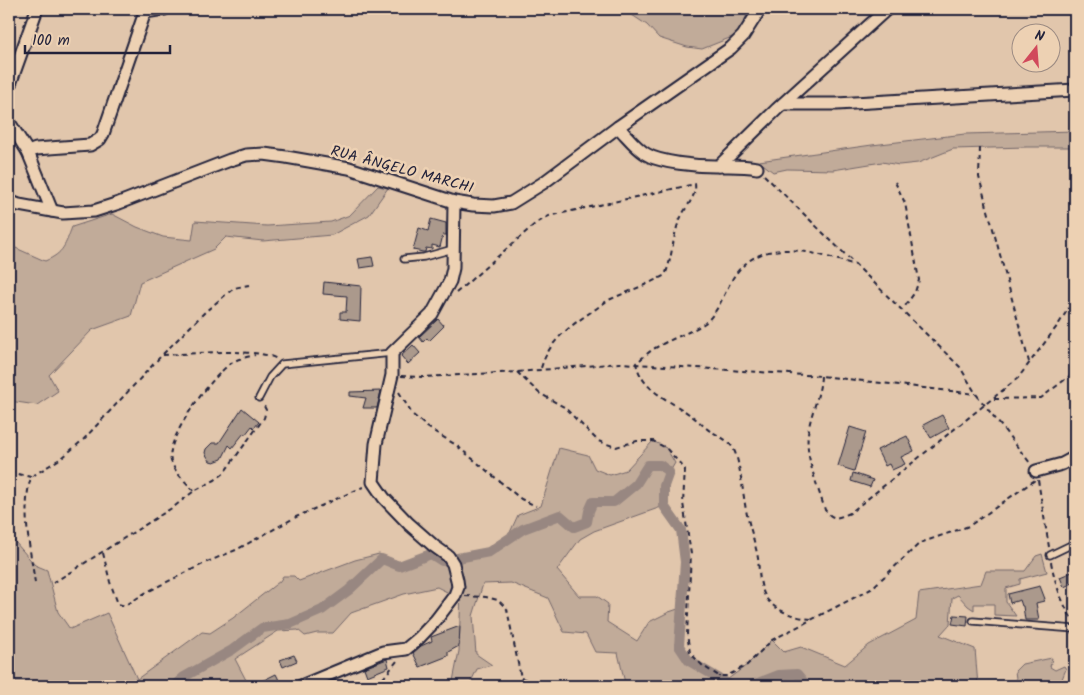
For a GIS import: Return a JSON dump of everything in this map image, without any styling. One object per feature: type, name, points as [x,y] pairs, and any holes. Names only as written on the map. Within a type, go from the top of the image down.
[{"type":"street","points":[[9,86],[37,9]]},
{"type":"street","points":[[28,152],[36,149],[90,145],[100,139],[141,10],[164,9]]},
{"type":"street","name":"RUA ÂNGELO MARCHI","points":[[9,201],[20,205],[63,213],[94,211],[230,160],[246,155],[264,154],[348,168],[454,202],[473,206],[494,206],[511,203],[543,184],[618,127],[731,48],[742,36],[760,9]]},
{"type":"street","points":[[719,166],[783,104],[887,9]]},
{"type":"street","points":[[783,104],[837,104],[1075,90]]},
{"type":"street","points":[[9,122],[28,152],[52,211]]},
{"type":"street","points":[[618,127],[648,155],[660,159],[700,166],[748,166],[757,168]]},
{"type":"street","points":[[301,686],[383,652],[406,649],[436,620],[455,595],[458,587],[450,559],[409,524],[384,498],[373,482],[376,444],[392,375],[392,353],[432,314],[450,281],[453,268],[454,202]]},
{"type":"street","points":[[1036,471],[1062,464],[1075,457]]},
{"type":"lane","points":[[404,259],[424,257],[452,249]]},
{"type":"lane","points":[[259,398],[270,378],[282,364],[392,353]]},
{"type":"lane","points":[[1050,555],[1075,543]]},
{"type":"lane","points":[[974,621],[1075,629]]},
{"type":"path","points":[[980,148],[979,176],[1030,363]]},
{"type":"path","points":[[757,168],[960,367],[976,394],[1036,471]]},
{"type":"path","points":[[895,182],[905,203],[919,280],[915,292],[902,310]]},
{"type":"path","points":[[454,294],[535,224],[549,216],[695,184],[696,191],[680,218],[670,264],[664,275],[609,300],[571,326],[552,345],[544,358],[541,368]]},
{"type":"path","points":[[636,364],[655,348],[705,323],[719,306],[738,271],[752,260],[766,253],[774,250],[793,249],[856,265]]},
{"type":"path","points":[[35,582],[26,518],[27,490],[30,477],[62,457],[84,439],[206,311],[234,288],[249,285]]},
{"type":"path","points":[[821,376],[821,390],[808,432],[807,448],[825,510],[831,517],[837,518],[850,513],[1018,378],[1075,298]]},
{"type":"path","points":[[162,355],[227,352],[257,354],[274,357],[282,364]]},
{"type":"path","points":[[194,491],[178,474],[170,459],[173,441],[198,398],[214,379],[233,362],[257,354]]},
{"type":"path","points":[[536,506],[521,499],[456,445],[427,427],[412,414],[401,396],[392,375],[422,377],[517,372],[541,368],[598,364],[636,364],[821,376],[976,394]]},
{"type":"path","points":[[636,364],[638,373],[654,393],[691,415],[728,441],[734,450],[765,597],[776,607],[790,614],[814,619]]},
{"type":"path","points":[[517,372],[539,393],[564,407],[598,441],[616,447],[636,441],[654,441],[666,448],[685,469],[683,503],[691,554],[687,634],[690,653],[719,678]]},
{"type":"path","points":[[992,399],[1040,398],[1075,372]]},
{"type":"path","points":[[53,583],[103,553],[175,506],[194,491],[223,474],[264,418],[266,410],[259,398]]},
{"type":"path","points":[[9,472],[30,477]]},
{"type":"path","points":[[719,678],[727,676],[746,665],[772,640],[871,589],[920,543],[968,526],[1037,479],[1054,574],[1067,611],[1075,624]]},
{"type":"path","points":[[103,553],[118,604],[124,606],[145,593],[207,562],[236,550],[296,517],[373,482]]},
{"type":"path","points":[[455,595],[486,597],[498,600],[507,609],[520,678],[525,686]]},
{"type":"path","points":[[377,686],[406,649]]},
{"type":"path","points":[[520,678],[546,686]]},
{"type":"path","points":[[718,686],[719,678]]},
{"type":"shaded area","points":[[623,9],[749,9],[737,35],[702,49],[687,47],[659,38],[647,25]]},
{"type":"shaded area","points":[[1075,131],[1075,147],[953,149],[918,163],[899,165],[882,162],[833,170],[787,169],[773,172],[759,161],[965,134]]},
{"type":"shaded area","points":[[378,186],[388,188],[369,215],[332,235],[263,241],[226,237],[214,249],[140,282],[131,316],[92,330],[49,375],[58,391],[37,405],[9,401],[9,245],[45,261],[60,251],[72,227],[112,214],[137,227],[163,237],[192,240],[195,221],[267,226],[331,222],[350,215]]},
{"type":"shaded area","points":[[653,441],[666,448],[675,463],[666,484],[664,506],[594,531],[580,539],[557,570],[579,596],[597,596],[608,604],[607,622],[637,641],[649,622],[681,608],[679,646],[689,661],[724,682],[747,665],[772,640],[784,652],[801,647],[845,665],[869,645],[916,620],[919,593],[981,584],[986,571],[1025,571],[1036,556],[1042,554],[1047,572],[1020,579],[1020,584],[1006,588],[1006,602],[1016,616],[994,615],[994,604],[974,604],[974,610],[958,595],[952,598],[950,624],[940,635],[975,649],[978,686],[628,686],[625,683],[618,653],[595,652],[586,634],[564,632],[548,598],[511,583],[483,584],[473,616],[476,654],[492,665],[477,669],[470,686],[452,686],[459,651],[461,588],[458,558],[489,552],[507,539],[518,515],[541,506],[559,448],[588,455],[595,469],[610,475],[626,470]]},
{"type":"shaded area","points":[[9,535],[35,565],[47,570],[58,612],[70,629],[107,613],[137,679],[202,632],[210,633],[233,618],[280,581],[283,576],[294,576],[299,581],[355,560],[379,554],[400,562],[436,548],[445,558],[451,569],[454,588],[453,595],[437,587],[404,594],[351,613],[333,633],[317,633],[305,636],[298,630],[278,631],[235,659],[246,680],[236,686],[18,686],[11,682],[9,684]]},
{"type":"shaded area","points":[[1052,658],[1050,667],[1055,670],[1064,666],[1066,669],[1062,679],[1072,686],[1017,686],[1015,671],[1022,664]]},
{"type":"building","points":[[431,219],[446,223],[446,235],[443,235],[440,247],[432,245],[432,249],[426,248],[425,252],[413,250],[419,228],[428,231]]},
{"type":"building","points":[[372,257],[374,266],[360,268],[358,259]]},
{"type":"building","points":[[324,282],[361,286],[360,321],[340,319],[340,312],[346,312],[347,296],[323,294]]},
{"type":"building","points":[[438,319],[444,326],[429,341],[427,338],[423,342],[419,337]]},
{"type":"building","points":[[413,345],[420,353],[408,364],[401,356]]},
{"type":"building","points":[[381,391],[377,408],[363,408],[366,398],[350,396],[350,392]]},
{"type":"building","points":[[242,408],[259,422],[254,428],[252,426],[245,435],[244,433],[232,448],[229,445],[222,459],[214,462],[210,461],[205,453],[206,449],[212,443],[219,443]]},
{"type":"building","points":[[942,415],[949,428],[931,438],[923,425]]},
{"type":"building","points":[[850,427],[866,432],[854,471],[838,466]]},
{"type":"building","points":[[907,436],[914,451],[901,457],[905,464],[892,470],[889,464],[885,466],[877,450]]},
{"type":"building","points":[[853,473],[873,480],[870,487],[851,481]]},
{"type":"building","points":[[1072,572],[1075,582],[1064,587],[1060,577]]},
{"type":"building","points":[[1040,586],[1045,599],[1036,603],[1039,620],[1025,620],[1020,600],[1010,603],[1008,594]]},
{"type":"building","points":[[954,615],[968,616],[967,626],[952,624]]},
{"type":"building","points":[[460,626],[459,646],[448,652],[448,656],[420,667],[413,653],[421,646],[432,641],[431,637]]},
{"type":"building","points":[[294,655],[297,661],[283,667],[280,660]]},
{"type":"building","points":[[387,659],[389,667],[367,676],[364,668]]},
{"type":"building","points":[[276,674],[282,686],[252,686]]},
{"type":"building","points":[[335,680],[338,686],[320,686]]},
{"type":"waterway","points":[[174,686],[184,677],[232,650],[262,628],[290,624],[322,610],[349,590],[382,559],[399,566],[431,554],[442,561],[489,552],[523,529],[560,515],[574,527],[587,522],[593,502],[614,502],[636,484],[648,465],[660,465],[669,472],[664,486],[664,506],[681,530],[685,562],[679,646],[689,661],[732,686],[750,686],[779,675],[797,674],[807,686]]}]
